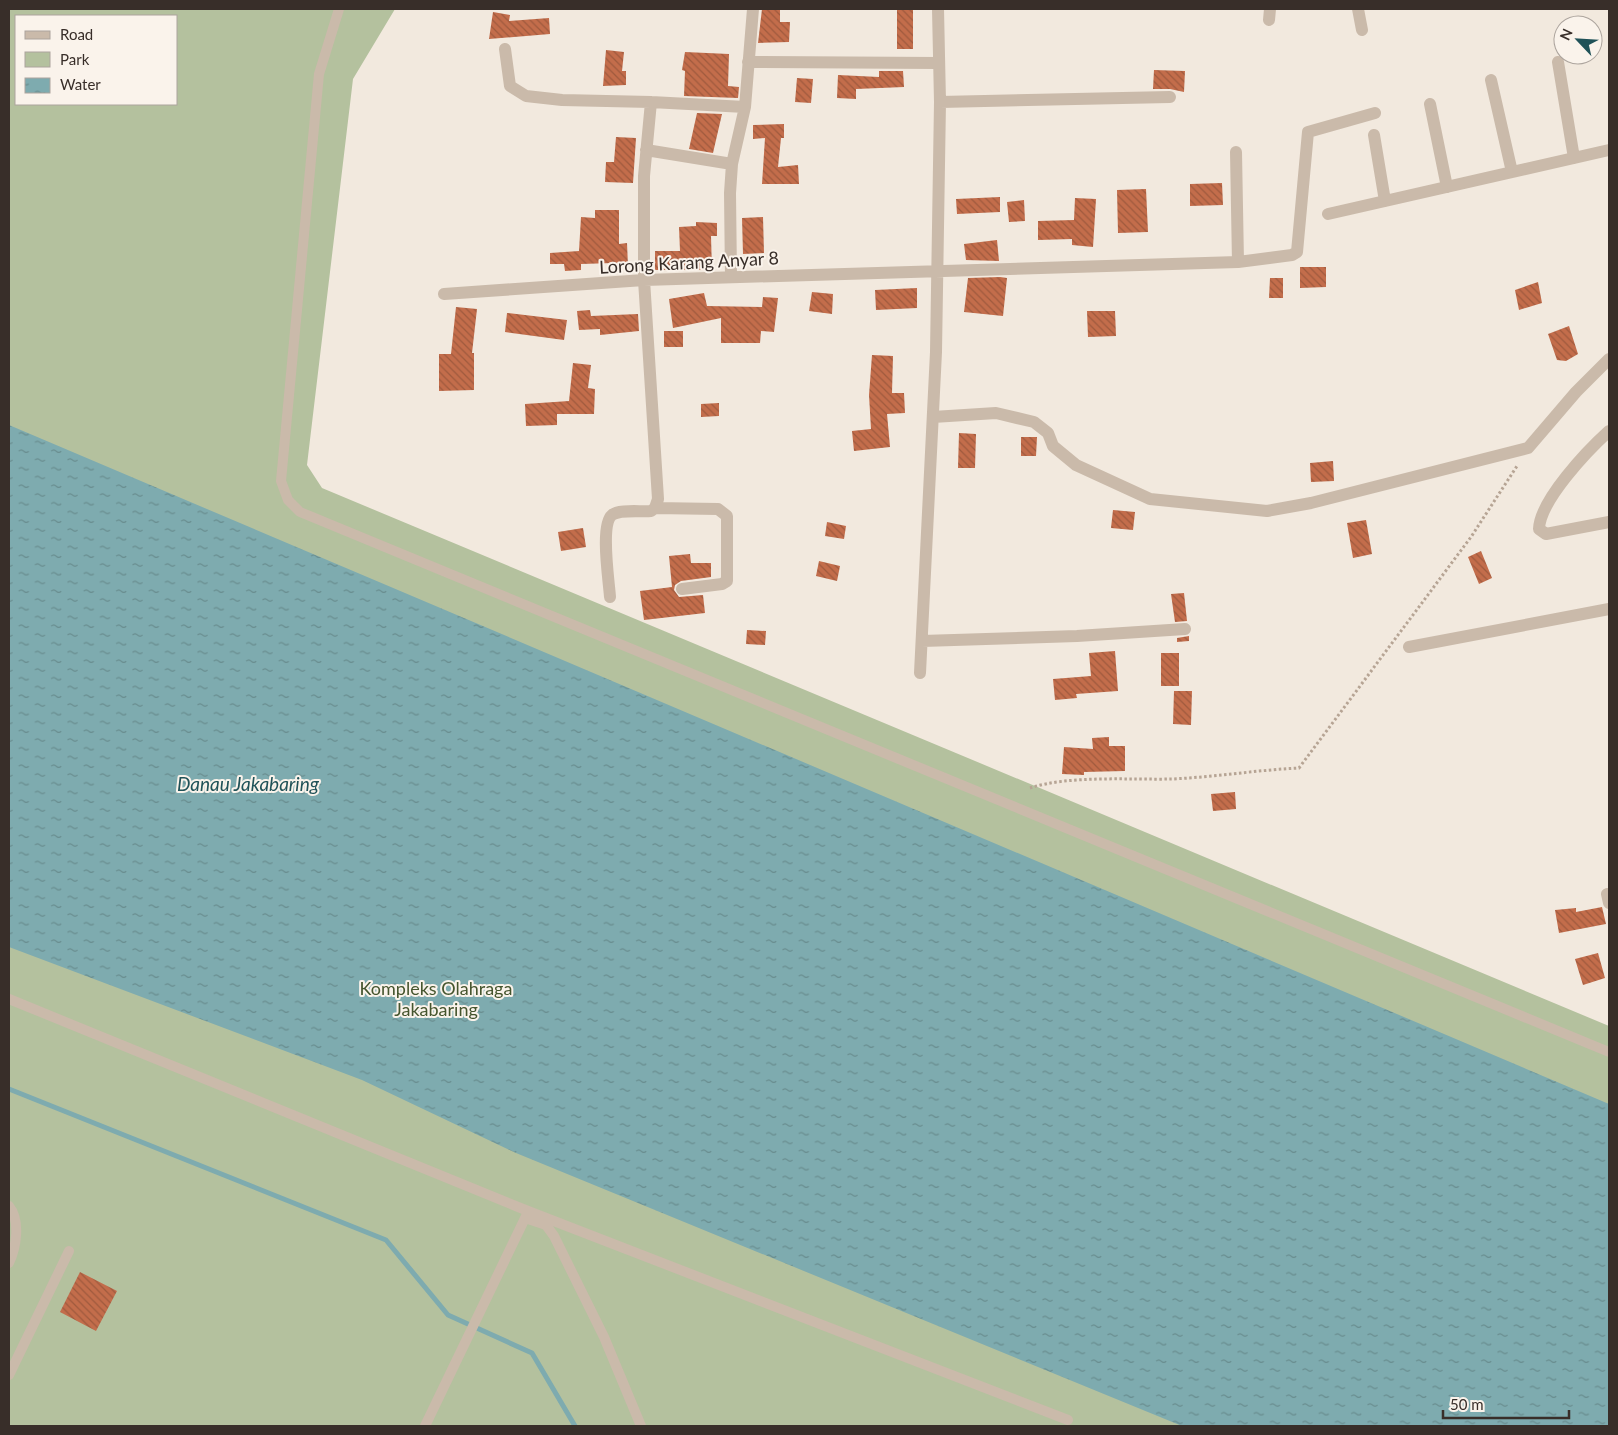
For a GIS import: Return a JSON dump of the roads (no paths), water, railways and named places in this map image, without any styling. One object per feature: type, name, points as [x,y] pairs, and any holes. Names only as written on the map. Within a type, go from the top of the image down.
[{"type":"street","points":[[731,277],[730,193],[732,164],[745,107],[753,9]]},
{"type":"street","points":[[920,673],[936,352],[940,102],[938,9]]},
{"type":"street","points":[[1358,9],[1362,30]]},
{"type":"street","points":[[505,49],[510,86],[526,96],[562,100],[745,107]]},
{"type":"street","points":[[748,62],[938,63]]},
{"type":"street","points":[[1558,65],[1574,158]]},
{"type":"street","points":[[1491,80],[1512,172]]},
{"type":"street","points":[[940,102],[1170,98]]},
{"type":"street","points":[[651,102],[646,150],[644,280],[658,491],[655,508]]},
{"type":"street","points":[[1430,104],[1448,187]]},
{"type":"street","name":"Lorong Karang Anyar 8","points":[[444,294],[644,280],[1238,262],[1292,255],[1297,252],[1308,132],[1375,114]]},
{"type":"street","points":[[1374,135],[1385,201]]},
{"type":"street","points":[[646,150],[732,164]]},
{"type":"street","points":[[1328,214],[1609,150]]},
{"type":"street","points":[[1236,152],[1238,262]]},
{"type":"street","points":[[933,417],[996,414],[1034,422],[1048,433],[1053,446],[1076,465],[1150,499],[1267,511],[1311,503],[1528,448],[1576,392],[1609,359]]},
{"type":"street","points":[[1609,431],[1594,445],[1554,494],[1539,521],[1538,529],[1546,534],[1609,522]]},
{"type":"street","points":[[1594,445],[1609,442]]},
{"type":"street","points":[[610,597],[605,533],[609,519],[616,513],[651,511],[655,508],[718,509],[727,516],[726,581],[722,584],[682,589]]},
{"type":"street","points":[[1409,647],[1609,609]]},
{"type":"street","points":[[922,641],[1077,636],[1185,629]]},
{"type":"lane","points":[[339,9],[319,74],[282,481],[288,500],[300,512],[1609,1052]]},
{"type":"lane","points":[[9,999],[527,1214],[1068,1420]]},
{"type":"lane","points":[[9,1206],[16,1229],[15,1251],[9,1263]]},
{"type":"lane","points":[[425,1426],[527,1214]]},
{"type":"lane","points":[[527,1214],[546,1226],[554,1236],[604,1337],[641,1426]]},
{"type":"lane","points":[[9,1375],[69,1252]]},
{"type":"water","name":"Danau Jakabaring","points":[[9,425],[1609,1104],[1609,1426],[1182,1426],[516,1153],[362,1080],[9,947]]},
{"type":"waterway","points":[[9,1089],[386,1240],[448,1315],[532,1353],[575,1426]]},
{"type":"park label","name":"Kompleks Olahraga Jakabaring","points":[[436,998]]}]
